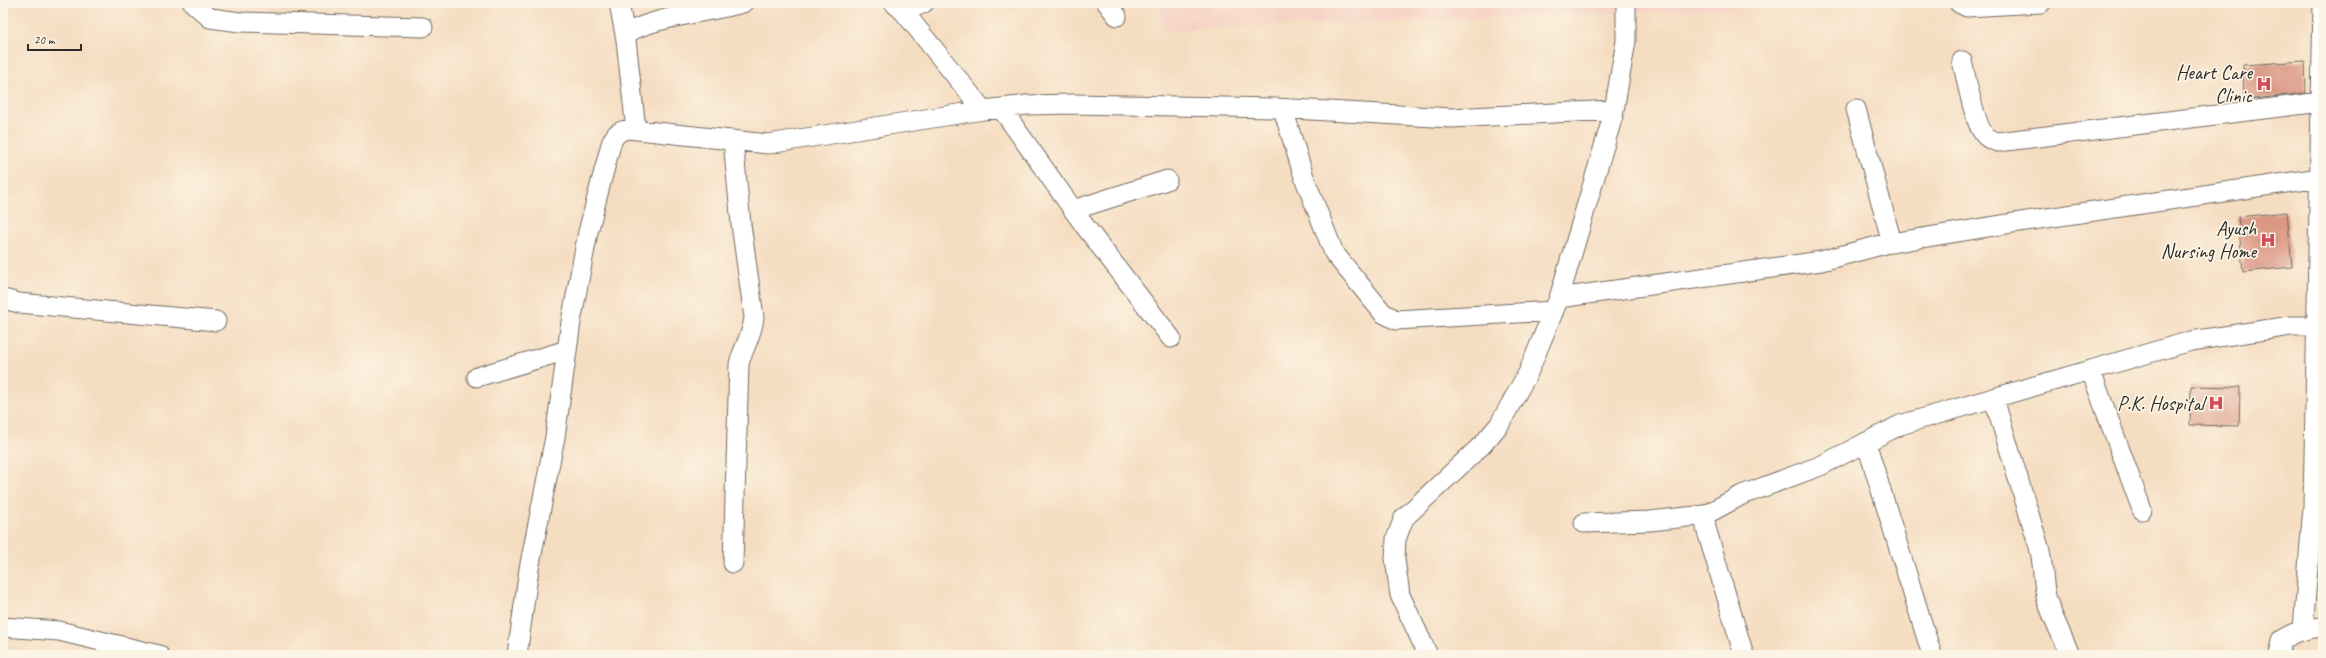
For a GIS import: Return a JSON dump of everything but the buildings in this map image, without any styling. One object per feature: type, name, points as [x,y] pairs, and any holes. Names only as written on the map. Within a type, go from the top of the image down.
[{"type":"street","points":[[193,3],[210,18],[240,22],[423,27]]},
{"type":"street","points":[[619,3],[626,40],[636,130]]},
{"type":"street","points":[[626,40],[628,34],[635,29],[743,3]]},
{"type":"street","points":[[899,7],[924,3]]},
{"type":"street","points":[[1428,655],[1400,595],[1395,560],[1396,539],[1404,518],[1483,444],[1499,425],[1528,373],[1556,304],[1580,233],[1614,110],[1626,41],[1626,3]]},
{"type":"street","points":[[1959,3],[1967,8],[2042,3]]},
{"type":"street","points":[[2303,629],[2318,505],[2320,178],[2323,3]]},
{"type":"street","points":[[899,7],[992,109],[1073,210],[1171,338]]},
{"type":"street","points":[[1962,61],[1978,123],[1983,133],[1989,139],[1998,142],[2321,102]]},
{"type":"street","points":[[518,655],[529,569],[555,437],[567,350],[588,232],[611,144],[615,134],[618,132],[629,129],[768,144],[992,109],[1073,104],[1284,108],[1451,118],[1614,110]]},
{"type":"street","points":[[1284,108],[1304,177],[1334,253],[1383,313],[1396,320],[1556,304],[1821,261],[1892,243],[2013,223],[2320,178]]},
{"type":"street","points":[[1856,109],[1892,243]]},
{"type":"street","points":[[733,141],[741,224],[754,317],[753,327],[742,350],[739,364],[734,563]]},
{"type":"street","points":[[1073,210],[1167,180]]},
{"type":"street","points":[[3,299],[18,303],[216,321]]},
{"type":"street","points":[[1584,522],[1650,521],[1705,515],[1742,495],[1820,466],[1900,426],[2191,341],[2319,322]]},
{"type":"street","points":[[477,377],[567,350]]},
{"type":"street","points":[[2091,371],[2142,510]]},
{"type":"street","points":[[1994,399],[2044,564],[2044,582],[2047,600],[2070,655]]},
{"type":"street","points":[[1866,442],[1932,655]]},
{"type":"street","points":[[1705,515],[1706,528],[1744,655]]},
{"type":"street","points":[[3,627],[59,631],[159,655]]},
{"type":"street","points":[[2279,655],[2282,640],[2303,629],[2323,627]]},
{"type":"shaded area","points":[[1160,3],[1881,3],[1162,30]]},
{"type":"place","name":"Heart Care Clinic","points":[[2264,84]]},
{"type":"place","name":"Ayush Nursing Home","points":[[2268,240]]},
{"type":"place","name":"P.K. Hospital","points":[[2216,403]]}]
